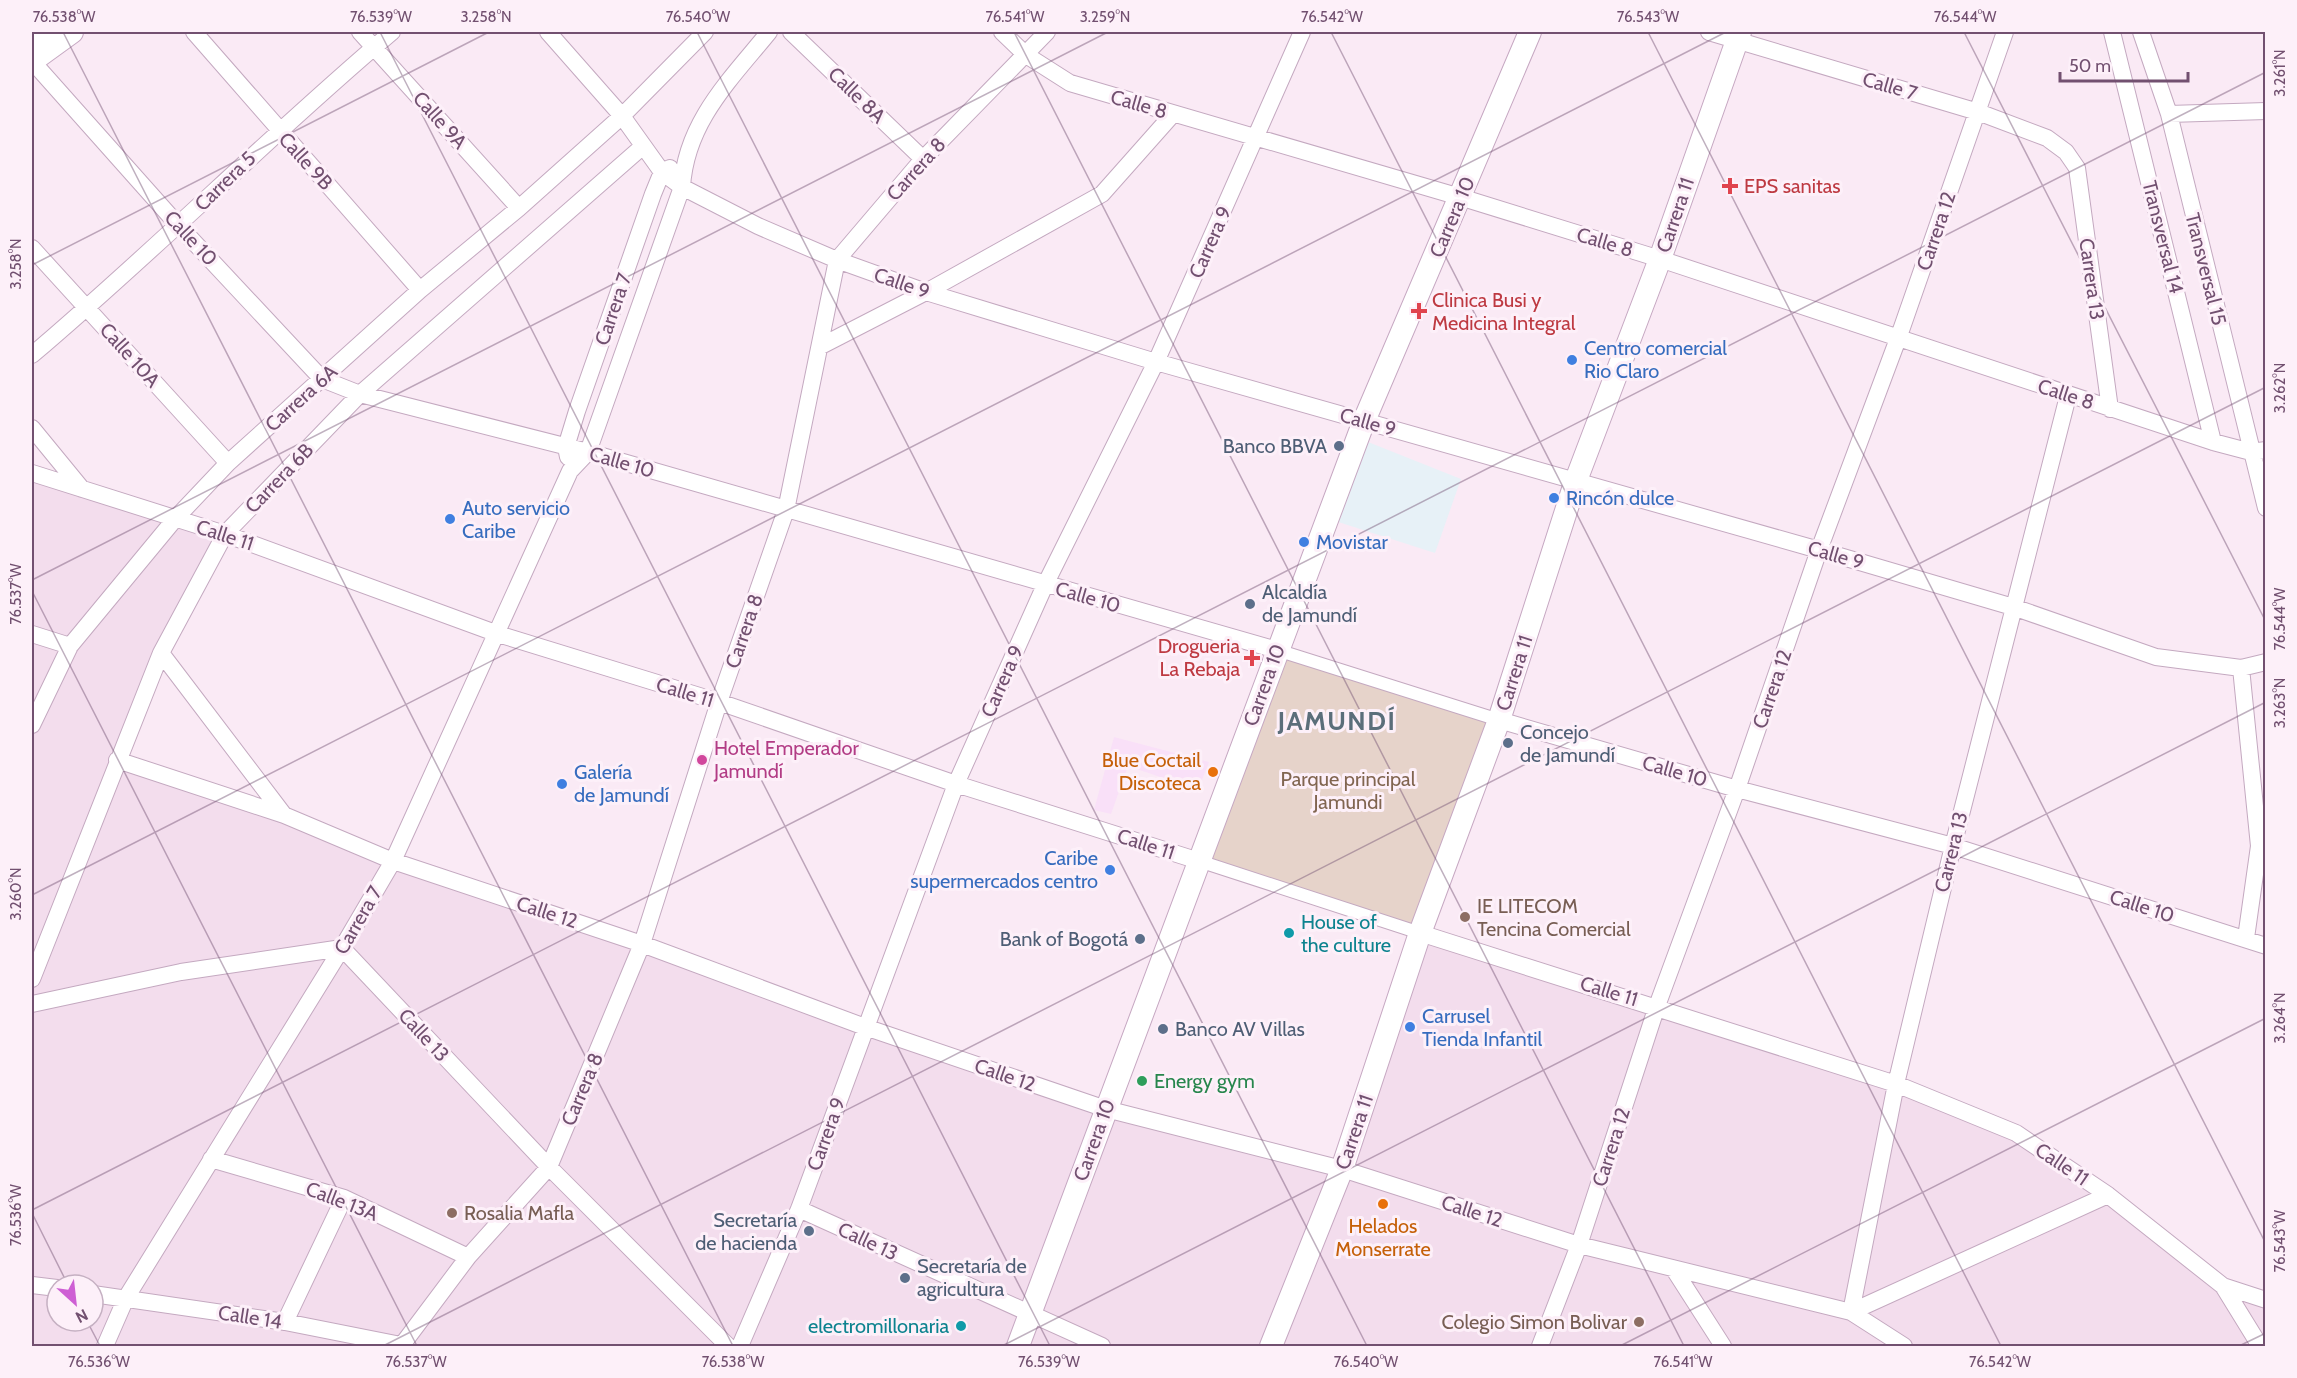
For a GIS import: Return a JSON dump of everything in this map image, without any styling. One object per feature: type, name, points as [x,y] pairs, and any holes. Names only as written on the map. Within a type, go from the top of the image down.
[{"type":"main road","points":[[32,41],[44,32]]},
{"type":"main road","points":[[32,61],[72,32]]},
{"type":"main road","name":"Carrera 10","points":[[1018,1347],[1364,421],[1530,32]]},
{"type":"main road","name":"Carrera 11","points":[[1271,1347],[1342,1169],[1420,933],[1499,720],[1575,483],[1660,259],[1738,36]]},
{"type":"street","name":"Calle 9B","points":[[194,32],[420,290]]},
{"type":"street","name":"Calle 9A","points":[[360,32],[519,208]]},
{"type":"street","name":"Carrera 5","points":[[32,355],[178,225],[278,130],[392,32]]},
{"type":"street","name":"Calle 9","points":[[548,32],[622,116],[662,172],[682,187],[758,226],[837,260],[926,292],[1156,362],[2013,607],[2156,657],[2241,668],[2265,662]]},
{"type":"street","name":"Carrera 6A","points":[[32,725],[70,646],[176,519],[228,463],[420,290],[519,208],[622,116],[705,32]]},
{"type":"street","name":"Carrera 7","points":[[105,1347],[126,1298],[342,948],[393,861],[498,634],[570,471],[588,452],[682,187],[684,161],[706,109],[769,32]]},
{"type":"street","name":"Calle 8A","points":[[791,32],[924,159]]},
{"type":"street","name":"Calle 8","points":[[1002,32],[1026,54],[1070,83],[1460,197],[1899,336],[2068,396],[2213,442],[2258,451]]},
{"type":"street","name":"Carrera 8","points":[[404,1346],[468,1257],[549,1167],[642,944],[719,702],[786,510],[837,260],[924,159],[1047,32]]},
{"type":"street","name":"Carrera 9","points":[[740,1347],[799,1209],[956,784],[1045,585],[1156,362],[1302,32]]},
{"type":"street","name":"Calle 7","points":[[1708,32],[1738,36],[1978,112],[2047,138],[2066,152]]},
{"type":"street","name":"Carrera 12","points":[[1540,1347],[1579,1245],[1657,1006],[1737,789],[1819,550],[1899,336],[2005,32]]},
{"type":"street","name":"Transversal 14","points":[[2112,32],[2213,442]]},
{"type":"street","name":"Transversal 15","points":[[2141,32],[2169,114],[2258,451],[2265,508]]},
{"type":"street","name":"Calle 10","points":[[32,61],[178,225],[322,379],[360,394],[588,452],[1277,650],[1499,720],[1737,789],[1953,846],[2246,938],[2265,946]]},
{"type":"street","points":[[2169,114],[2265,111]]},
{"type":"street","points":[[821,346],[926,292],[1102,194],[1173,114]]},
{"type":"street","name":"Carrera 6B","points":[[32,979],[161,653],[225,534],[360,394],[642,147]]},
{"type":"street","name":"Carrera 13","points":[[2066,152],[2077,168],[2110,409]]},
{"type":"street","points":[[662,172],[684,161]]},
{"type":"street","name":"Carrera 7","points":[[570,471],[566,447],[662,172]]},
{"type":"street","name":"Calle 10A","points":[[32,248],[228,463]]},
{"type":"street","name":"Carrera 13","points":[[1851,1312],[1896,1084],[1953,846],[2068,396]]},
{"type":"street","points":[[32,428],[82,489]]},
{"type":"street","name":"Calle 11","points":[[32,473],[225,534],[498,634],[719,702],[956,784],[1896,1084],[2016,1133],[2108,1195],[2223,1286],[2262,1347]]},
{"type":"street","points":[[32,634],[70,646]]},
{"type":"street","points":[[161,653],[284,815]]},
{"type":"street","points":[[2241,668],[2259,846],[2246,938]]},
{"type":"street","name":"Calle 12","points":[[117,760],[284,815],[393,861],[642,944],[865,1027],[1106,1109],[1342,1169],[1579,1245],[1851,1312],[1905,1347]]},
{"type":"street","points":[[32,1004],[181,972],[342,948]]},
{"type":"street","name":"Calle 13","points":[[342,948],[549,1167],[728,1347]]},
{"type":"street","name":"Calle 13A","points":[[211,1159],[344,1198],[468,1257]]},
{"type":"street","points":[[1851,1312],[2108,1195]]},
{"type":"street","points":[[285,1322],[344,1198]]},
{"type":"street","name":"Calle 13","points":[[799,1209],[1102,1347]]},
{"type":"street","points":[[1673,1268],[1723,1347]]},
{"type":"street","name":"Calle 11","points":[[2223,1286],[2265,1300]]},
{"type":"street","name":"Calle 14","points":[[105,1295],[285,1322],[404,1346]]},
{"type":"street","points":[[2262,1347],[2265,1338]]},
{"type":"shaded area","points":[[1358,438],[1461,479],[1435,553],[1332,520]]},
{"type":"shaded area","points":[[32,477],[225,534],[117,759],[1106,1109],[1341,1169],[1420,933],[2016,1133],[2223,1286],[2265,1300],[2265,1346],[32,1346]]},
{"type":"shaded area","points":[[1114,737],[1209,762],[1198,790],[1128,766],[1111,814],[1094,810]]},
{"type":"green space","name":"Parque principal Jamundi","points":[[1277,650],[1499,720],[1420,933],[1199,861]]},
{"type":"place","name":"EPS sanitas","points":[[1730,186]]},
{"type":"place","name":"Clinica Busi y Medicina Integral","points":[[1419,311]]},
{"type":"place","name":"Centro comercial Rio Claro","points":[[1572,360]]},
{"type":"place","name":"Banco BBVA","points":[[1339,446]]},
{"type":"place","name":"Rincón dulce","points":[[1554,498]]},
{"type":"place","name":"Auto servicio Caribe","points":[[450,519]]},
{"type":"place","name":"Movistar","points":[[1304,542]]},
{"type":"place","name":"Alcaldía de Jamundí","points":[[1250,604]]},
{"type":"place","name":"Drogueria La Rebaja","points":[[1252,658]]},
{"type":"place","name":"Concejo de Jamundí","points":[[1508,743]]},
{"type":"place","name":"Hotel Emperador Jamundí","points":[[702,760]]},
{"type":"place","name":"Blue Coctail Discoteca","points":[[1213,772]]},
{"type":"place","name":"Galería de Jamundí","points":[[562,784]]},
{"type":"place","name":"Caribe supermercados centro","points":[[1110,870]]},
{"type":"place","name":"IE LITECOM Tencina Comercial","points":[[1465,917]]},
{"type":"place","name":"House of the culture","points":[[1289,933]]},
{"type":"place","name":"Bank of Bogotá","points":[[1140,939]]},
{"type":"place","name":"Carrusel Tienda Infantil","points":[[1410,1027]]},
{"type":"place","name":"Banco AV Villas","points":[[1163,1029]]},
{"type":"place","name":"Energy gym","points":[[1142,1081]]},
{"type":"place","name":"Helados Monserrate","points":[[1383,1204]]},
{"type":"place","name":"Rosalia Mafla","points":[[452,1213]]},
{"type":"place","name":"Secretaría de hacienda","points":[[809,1231]]},
{"type":"place","name":"Secretaría de agricultura","points":[[905,1278]]},
{"type":"place","name":"Colegio Simon Bolivar","points":[[1639,1322]]},
{"type":"place","name":"electromillonaria","points":[[961,1326]]},
{"type":"district","name":"JAMUNDÍ","points":[[1337,721]]}]
